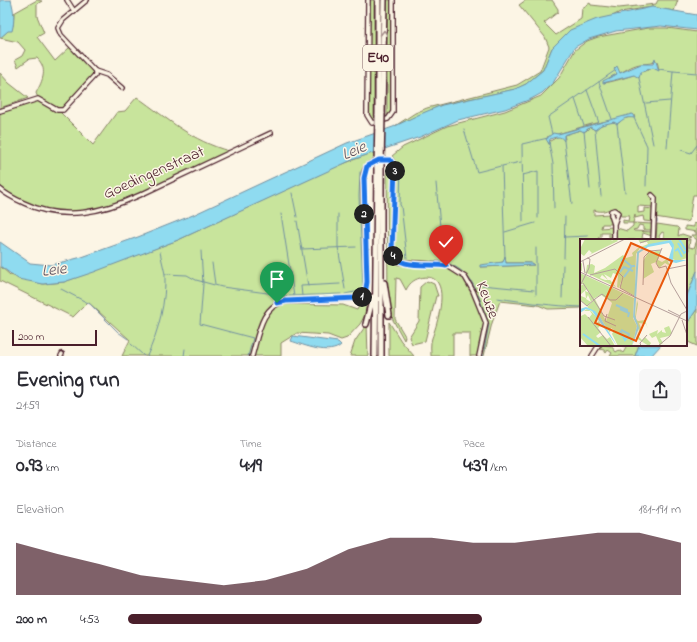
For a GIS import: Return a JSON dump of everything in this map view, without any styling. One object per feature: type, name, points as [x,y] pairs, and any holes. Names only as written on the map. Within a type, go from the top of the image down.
[{"type":"highway","name":"E40","points":[[378,0],[380,115]]},
{"type":"highway","name":"E40","points":[[376,356],[376,288],[384,0]]},
{"type":"highway","name":"E40","points":[[379,167],[382,246],[381,356]]},
{"type":"highway","points":[[382,246],[386,303],[389,315]]},
{"type":"highway","points":[[366,324],[376,288]]},
{"type":"street","points":[[67,0],[74,10]]},
{"type":"street","points":[[87,0],[60,23],[59,30],[95,71],[107,75],[122,88]]},
{"type":"street","points":[[368,0],[367,115],[372,123],[383,121],[391,117],[393,112],[394,0]]},
{"type":"street","points":[[0,111],[38,99],[57,110],[63,110],[95,75],[95,71]]},
{"type":"street","name":"Goedingenstraat","points":[[0,189],[15,200],[45,211],[74,214],[102,210],[140,195],[271,133]]},
{"type":"street","name":"Keuze","points":[[252,356],[267,312],[277,303],[286,301],[357,298],[365,294],[367,282],[363,195],[364,172],[370,164],[385,159],[390,160],[394,164],[395,170],[392,251],[394,258],[402,263],[446,266],[465,278],[473,291],[486,323],[479,356]]},
{"type":"street","points":[[652,195],[654,196],[655,200],[653,239]]},
{"type":"street","points":[[614,224],[614,239]]},
{"type":"street","points":[[592,356],[598,346]]},
{"type":"green space","points":[[37,0],[42,1],[37,4],[37,16],[44,33],[37,37],[55,61],[70,47],[92,70],[93,74],[61,109],[38,98],[36,93],[41,84],[43,70],[37,58],[29,59],[18,67],[15,60],[22,56],[25,50],[18,42],[0,38],[13,26],[14,13]]},
{"type":"green space","points":[[370,0],[374,0],[374,116],[372,122],[369,118]]},
{"type":"green space","points":[[387,0],[392,0],[392,112],[387,118]]},
{"type":"green space","points":[[526,0],[552,0],[558,9],[558,12],[544,23],[556,35],[581,19],[582,8],[590,3],[591,5],[619,8],[656,4],[658,0],[678,0],[674,11],[652,7],[620,12],[552,48],[543,70],[526,84],[516,89],[442,105],[395,126],[415,113],[427,108],[517,85],[540,71],[549,47],[545,37],[519,5]]},
{"type":"green space","points":[[648,28],[667,28],[697,32],[697,195],[693,195],[689,221],[686,222],[655,217],[653,198],[653,207],[638,206],[638,213],[644,212],[644,208],[653,209],[653,222],[644,221],[643,216],[635,218],[635,215],[633,223],[623,223],[623,220],[628,221],[629,216],[621,216],[618,209],[615,208],[602,211],[594,210],[594,215],[609,214],[612,224],[602,224],[601,228],[612,227],[612,237],[609,237],[609,233],[601,233],[601,237],[598,239],[580,239],[580,308],[548,309],[538,305],[500,301],[492,323],[484,356],[481,356],[487,332],[487,321],[483,327],[477,356],[470,356],[470,333],[453,333],[453,356],[431,356],[431,340],[440,310],[441,299],[440,289],[437,282],[431,278],[420,278],[415,280],[406,290],[400,279],[396,278],[395,319],[405,336],[404,340],[393,320],[388,301],[387,169],[395,161],[392,156],[403,147],[447,126],[505,111],[541,96],[559,78],[575,50],[587,41],[598,37]],"holes":[[[657,61],[659,70],[653,68],[622,79],[604,83],[609,78],[617,74],[616,71],[620,73],[639,64]],[[635,116],[622,119],[619,123],[606,123],[595,130],[590,127],[586,131],[580,130],[564,135],[565,139],[559,136],[550,141],[547,137],[592,124]],[[505,257],[506,263],[531,263],[534,265],[480,267],[503,262]]]},
{"type":"green space","points":[[0,73],[9,83],[28,98],[0,108]]},
{"type":"green space","points":[[137,97],[192,135],[216,147],[229,151],[115,205],[74,212],[45,210],[16,199],[0,187],[0,113],[38,101],[60,112],[93,145],[117,112],[125,111]]},
{"type":"green space","points":[[374,152],[374,161],[367,165],[364,169],[365,290],[360,295],[353,297],[284,300],[285,304],[343,305],[357,310],[364,297],[367,298],[365,315],[360,324],[347,338],[341,340],[328,335],[297,333],[281,343],[281,356],[122,356],[130,340],[88,302],[73,317],[0,281],[0,266],[10,275],[43,284],[64,282],[178,240],[335,167]]},
{"type":"green space","points":[[633,223],[653,224],[652,230],[643,230],[643,226],[639,225],[637,229],[633,230],[652,232],[652,236],[643,233],[642,238],[644,239],[615,239],[617,228],[627,231],[633,226]]},
{"type":"green space","points":[[694,223],[697,224],[697,240],[691,235],[696,235],[696,232],[685,230],[685,226],[694,227]]},
{"type":"green space","points":[[657,224],[677,227],[679,229],[678,236],[682,234],[691,237],[686,239],[664,239],[664,233],[662,232],[659,236],[660,239],[656,239]]},
{"type":"green space","points":[[690,239],[689,247],[694,248],[697,240],[697,271],[687,296],[687,249],[689,250],[687,240]]},
{"type":"green space","points":[[427,281],[434,284],[438,296],[436,296],[425,341],[412,344],[409,337],[419,321],[420,287]]},
{"type":"green space","points":[[697,309],[697,346],[687,341],[687,324]]},
{"type":"green space","points":[[389,322],[401,341],[414,356],[389,356]]},
{"type":"green space","points":[[367,324],[368,356],[350,356],[355,341]]},
{"type":"green space","points":[[601,346],[611,346],[616,352],[619,350],[623,353],[626,348],[623,346],[639,346],[635,356],[610,356],[612,353],[608,350],[606,353],[604,350],[599,349]]},
{"type":"water","points":[[0,0],[11,0],[14,19],[12,31],[8,31],[0,38]]},
{"type":"water","name":"Leie","points":[[652,7],[697,15],[697,30],[661,26],[616,31],[589,39],[575,47],[553,83],[542,93],[531,99],[505,109],[458,120],[420,137],[352,160],[178,240],[94,272],[64,282],[43,284],[18,279],[0,266],[0,242],[30,263],[51,265],[82,257],[193,215],[347,143],[393,127],[442,105],[515,89],[526,84],[543,70],[552,48],[570,30],[597,19]]},
{"type":"water","points":[[655,58],[659,71],[653,68],[641,72],[639,78],[634,75],[603,83],[603,81],[617,74],[614,69],[617,66],[620,73],[641,64],[653,64]]},
{"type":"water","points":[[632,114],[635,118],[625,118],[617,124],[614,122],[601,125],[595,130],[590,127],[584,132],[580,130],[564,135],[564,141],[560,137],[556,137],[550,139],[549,144],[546,139],[553,133],[558,134]]},
{"type":"water","points":[[505,256],[506,263],[531,263],[534,265],[480,267],[480,265],[503,262]]},
{"type":"water","points":[[697,271],[697,309],[687,324],[687,296]]},
{"type":"water","points":[[293,336],[338,342],[341,345],[330,350],[317,349],[291,341]]},
{"type":"water","points":[[639,346],[660,346],[651,356],[635,356]]},
{"type":"waterway","points":[[658,69],[673,71]]},
{"type":"waterway","points":[[552,134],[548,117],[616,70]]},
{"type":"waterway","points":[[667,148],[673,71],[697,73]]},
{"type":"waterway","points":[[639,78],[653,144]]},
{"type":"waterway","points":[[599,82],[612,119]]},
{"type":"waterway","points":[[587,90],[599,123]]},
{"type":"waterway","points":[[575,99],[584,126]]},
{"type":"waterway","points":[[646,103],[670,101]]},
{"type":"waterway","points":[[634,118],[647,146],[646,186]]},
{"type":"waterway","points":[[617,124],[625,192]]},
{"type":"waterway","points":[[464,129],[477,172],[501,166]]},
{"type":"waterway","points":[[595,130],[601,196]]},
{"type":"waterway","points":[[584,131],[590,189]]},
{"type":"waterway","points":[[523,221],[522,144],[548,138]]},
{"type":"waterway","points":[[564,141],[572,204]]},
{"type":"waterway","points":[[549,143],[553,164],[554,208]]},
{"type":"waterway","points":[[681,150],[691,153],[697,145]]},
{"type":"waterway","points":[[505,257],[502,166],[521,162]]},
{"type":"waterway","points":[[401,163],[400,205],[407,258]]},
{"type":"waterway","points":[[523,175],[538,171],[538,218]]},
{"type":"waterway","points":[[360,172],[359,196],[363,286]]},
{"type":"waterway","points":[[436,183],[443,259]]},
{"type":"waterway","points":[[292,193],[297,217]]},
{"type":"waterway","points":[[656,217],[657,199]]},
{"type":"waterway","points":[[281,214],[294,296]]},
{"type":"waterway","points":[[338,214],[338,247],[345,289]]},
{"type":"waterway","points":[[564,258],[565,217]]},
{"type":"waterway","points":[[297,221],[308,286]]},
{"type":"waterway","points":[[505,232],[535,223]]},
{"type":"waterway","points":[[565,237],[588,236]]},
{"type":"waterway","points":[[302,249],[356,247]]},
{"type":"waterway","points":[[536,248],[536,294]]},
{"type":"waterway","points":[[201,251],[203,284],[200,324],[253,338],[248,356]]},
{"type":"waterway","points":[[160,252],[165,274],[187,275],[196,280],[222,287],[290,296],[341,294]]},
{"type":"waterway","points":[[432,261],[439,261],[458,268],[468,277],[475,288]]},
{"type":"waterway","points":[[212,263],[215,284]]},
{"type":"waterway","points":[[562,298],[563,265]]},
{"type":"waterway","points":[[147,356],[161,316],[165,274]]},
{"type":"waterway","points":[[302,296],[301,286],[340,284]]},
{"type":"waterway","points":[[481,285],[534,290]]},
{"type":"waterway","points":[[61,289],[90,304],[118,332],[128,339]]},
{"type":"waterway","points":[[345,294],[355,292]]},
{"type":"waterway","points":[[478,294],[489,324],[483,356]]},
{"type":"waterway","points":[[497,298],[550,305],[580,307]]},
{"type":"waterway","points":[[131,344],[144,356]]},
{"type":"waterway","points":[[184,356],[185,349]]},
{"type":"waterway","points":[[594,356],[597,351]]},
{"type":"route","points":[[277,303],[286,301],[360,298],[365,294],[367,282],[363,195],[364,172],[367,166],[379,160],[390,160],[395,167],[392,255],[396,261],[402,263],[436,264],[446,266]]}]
